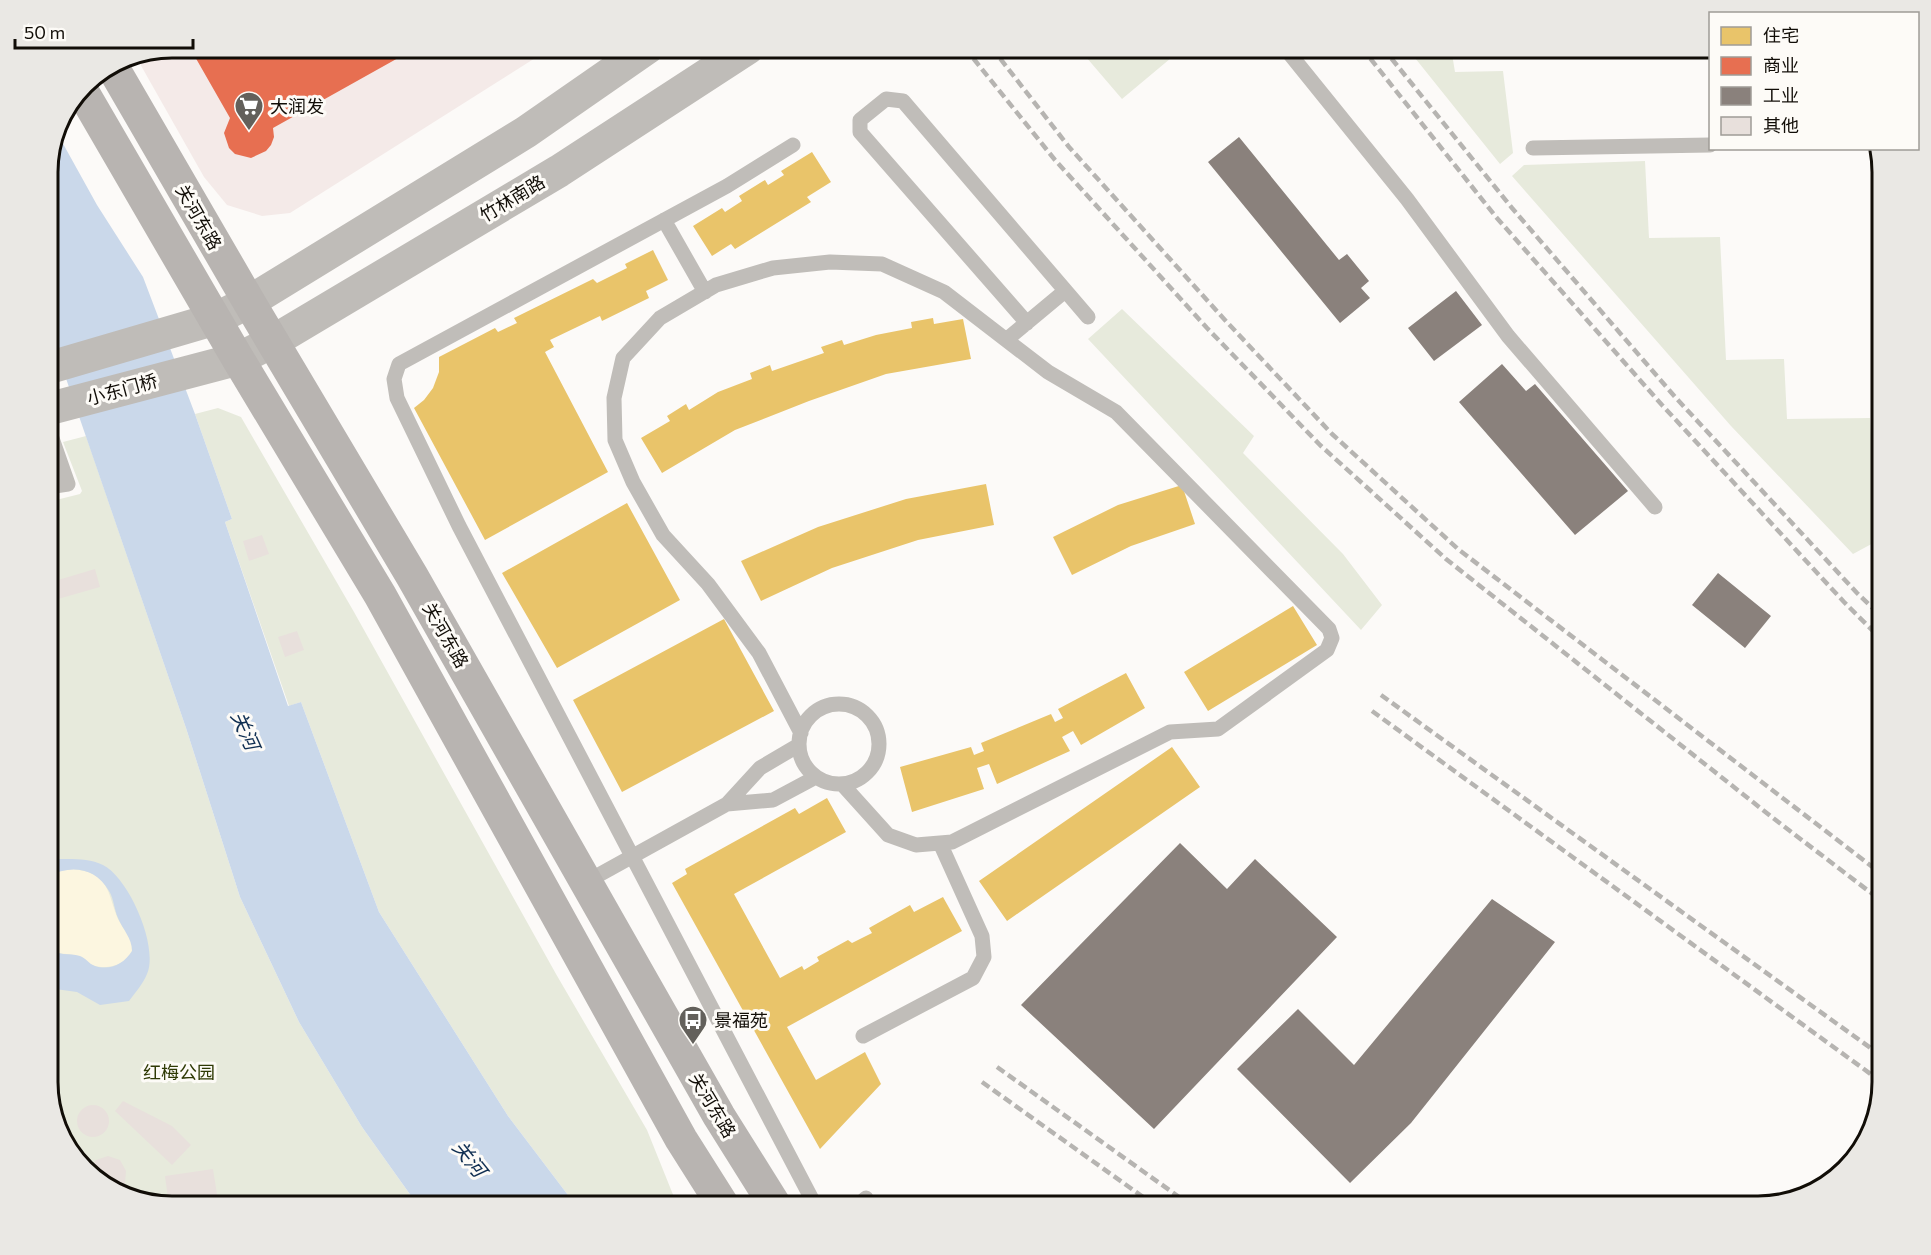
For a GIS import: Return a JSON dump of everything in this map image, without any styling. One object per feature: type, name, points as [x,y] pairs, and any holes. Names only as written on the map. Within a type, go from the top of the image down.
[{"type":"main road","points":[[59,365],[215,319],[249,302],[526,132],[633,58]]},
{"type":"main road","name":"竹林南路","points":[[238,358],[272,342],[559,171],[733,58]]},
{"type":"main road","name":"关河东路","points":[[116,73],[272,342],[412,576],[719,1116],[770,1196]]},
{"type":"main road","name":"关河东路","points":[[86,98],[380,595],[681,1140],[717,1196]]},
{"type":"main road","name":"小东门桥","points":[[59,406],[238,358]]},
{"type":"lane","points":[[1293,58],[1407,199],[1508,336],[1655,507]]},
{"type":"lane","points":[[1027,323],[860,132],[860,120],[886,99],[903,101],[1089,317]]},
{"type":"lane","points":[[793,145],[727,186],[399,364],[394,379],[397,399],[459,526],[810,1196]]},
{"type":"lane","points":[[1533,148],[1709,145]]},
{"type":"lane","points":[[664,220],[705,292]]},
{"type":"lane","points":[[800,739],[759,653],[708,584],[663,535],[633,482],[615,440],[614,398],[623,358],[660,318],[716,285],[773,268],[830,262],[882,264],[944,292],[1048,372],[1116,412],[1329,629],[1332,638],[1327,650],[1218,729],[1170,732],[952,842],[916,845],[888,835],[842,784]]},
{"type":"lane","points":[[1006,340],[1065,291]]},
{"type":"lane","points":[[59,458],[68,484],[59,485]]},
{"type":"lane","points":[[838,704],[851,706],[873,723],[878,735],[879,749],[875,762],[867,773],[855,781],[842,784],[828,783],[807,769],[801,758],[800,739],[806,721],[815,712],[826,706],[838,704]]},
{"type":"lane","points":[[586,882],[727,804],[760,768],[800,739]]},
{"type":"lane","points":[[727,804],[773,800],[816,777]]},
{"type":"lane","points":[[863,1036],[973,978],[984,957],[982,936],[940,843]]},
{"type":"shaded area","points":[[172,58],[535,58],[290,213],[262,216],[227,205],[204,177],[140,63]]},
{"type":"green space","points":[[1087,58],[1171,58],[1122,99]]},
{"type":"green space","points":[[1415,58],[1453,58],[1455,72],[1503,71],[1513,153],[1500,164]]},
{"type":"green space","points":[[1645,161],[1649,238],[1720,237],[1726,360],[1784,359],[1787,419],[1870,418],[1872,544],[1853,554],[1731,426],[1512,176],[1524,165]]},
{"type":"green space","points":[[1122,309],[1254,436],[1243,453],[1343,554],[1382,605],[1361,630],[1088,339]]},
{"type":"green space","points":[[218,408],[241,417],[354,612],[556,974],[647,1130],[674,1196],[569,1196],[508,1116],[379,912],[301,702],[289,706],[225,522],[232,519],[195,414]]},
{"type":"green space","name":"红梅公园","points":[[86,436],[186,728],[240,897],[299,1022],[362,1127],[411,1196],[157,1196],[122,1185],[103,1173],[82,1152],[67,1126],[62,1112],[59,1090],[59,499],[80,494],[82,491],[63,442]]},
{"type":"sand","points":[[73,869],[85,871],[101,879],[109,892],[118,919],[132,943],[130,956],[126,960],[114,966],[101,967],[79,957],[59,953],[59,871]]},
{"type":"water","name":"关河","points":[[62,142],[97,205],[143,277],[232,519],[225,522],[288,706],[301,702],[379,912],[508,1116],[569,1196],[411,1196],[362,1127],[299,1022],[240,897],[186,728],[59,358],[59,165]]},
{"type":"water","points":[[59,859],[87,860],[103,865],[113,872],[132,898],[145,931],[150,962],[145,978],[129,1001],[100,1005],[77,992],[59,990],[59,953],[80,956],[93,965],[106,968],[121,963],[132,951],[131,942],[118,918],[111,894],[103,883],[97,877],[82,870],[59,872]]},
{"type":"building: 住宅","points":[[812,152],[831,182],[807,197],[811,202],[735,249],[731,244],[712,256],[693,226],[722,208],[725,212],[742,201],[739,196],[765,180],[768,185],[784,175],[781,171]]},
{"type":"building: 住宅","points":[[653,250],[668,280],[646,291],[649,298],[602,321],[600,316],[550,340],[554,347],[545,352],[608,472],[485,540],[414,408],[433,388],[439,372],[439,357],[495,328],[498,332],[517,323],[514,318],[593,279],[597,283],[627,268],[625,264]]},
{"type":"building: 住宅","points":[[933,318],[934,324],[963,319],[971,359],[886,374],[809,401],[735,430],[662,473],[641,438],[670,421],[667,416],[686,404],[689,410],[718,392],[752,379],[750,373],[770,365],[772,371],[824,353],[821,347],[842,340],[844,345],[876,335],[912,328],[911,322]]},
{"type":"building: 住宅","points":[[986,484],[994,525],[918,540],[832,568],[761,601],[741,561],[818,527],[906,499]]},
{"type":"building: 住宅","points":[[1182,485],[1195,524],[1131,546],[1072,575],[1053,537],[1118,505]]},
{"type":"building: 住宅","points":[[627,503],[680,600],[557,668],[502,573]]},
{"type":"building: 住宅","points":[[1293,606],[1317,645],[1208,711],[1184,672]]},
{"type":"building: 住宅","points":[[724,619],[774,711],[622,792],[573,700]]},
{"type":"building: 住宅","points":[[1126,673],[1145,708],[1081,745],[1073,731],[1062,737],[1070,751],[997,784],[989,764],[977,768],[984,789],[912,812],[900,767],[971,747],[974,755],[984,751],[981,743],[1051,714],[1055,722],[1063,718],[1058,709]]},
{"type":"building: 住宅","points":[[1172,747],[1200,787],[1007,921],[979,881]]},
{"type":"building: 住宅","points":[[827,798],[846,832],[734,894],[780,978],[802,966],[804,970],[819,961],[817,957],[848,940],[852,943],[872,933],[869,928],[910,905],[914,912],[943,897],[962,931],[787,1027],[816,1080],[865,1052],[881,1084],[820,1149],[672,883],[687,874],[685,869],[795,808],[799,814]]},
{"type":"building: 商业","points":[[196,58],[398,58],[273,128],[274,137],[271,145],[266,151],[251,158],[235,154],[229,148],[224,133],[230,118]]},
{"type":"building: 工业","points":[[1239,137],[1339,260],[1347,254],[1369,281],[1361,288],[1370,298],[1340,323],[1208,162]]},
{"type":"building: 工业","points":[[1456,291],[1482,325],[1434,361],[1408,328]]},
{"type":"building: 工业","points":[[1502,364],[1526,391],[1535,384],[1628,491],[1575,535],[1459,402]]},
{"type":"building: 工业","points":[[1718,573],[1771,616],[1745,648],[1692,605]]},
{"type":"building: 工业","points":[[1180,843],[1227,889],[1255,859],[1337,937],[1154,1129],[1021,1005]]},
{"type":"building: 工业","points":[[1492,899],[1555,942],[1411,1123],[1350,1183],[1237,1069],[1298,1009],[1354,1065]]},
{"type":"building: 其他","points":[[262,535],[269,554],[249,561],[243,541]]},
{"type":"building: 其他","points":[[95,569],[100,587],[59,599],[59,580]]},
{"type":"building: 其他","points":[[297,631],[304,650],[285,657],[278,637]]},
{"type":"building: 其他","points":[[123,1101],[172,1126],[191,1145],[172,1165],[115,1111]]},
{"type":"building: 其他","points":[[93,1105],[104,1110],[109,1121],[104,1132],[93,1137],[82,1132],[77,1121],[82,1110]]},
{"type":"building: 其他","points":[[108,1156],[120,1160],[126,1171],[123,1185],[93,1164],[96,1160]]},
{"type":"building: 其他","points":[[213,1169],[217,1196],[168,1196],[165,1176]]},
{"type":"railway","points":[[973,58],[1055,160],[1207,328],[1320,445],[1446,559],[1872,894]]},
{"type":"railway","points":[[1000,58],[1069,147],[1224,319],[1332,434],[1458,549],[1872,867]]},
{"type":"railway","points":[[1370,58],[1496,217],[1662,405],[1872,630]]},
{"type":"railway","points":[[1391,58],[1512,208],[1676,398],[1872,607]]},
{"type":"railway","points":[[1381,695],[1872,1049]]},
{"type":"railway","points":[[1372,711],[1872,1075]]},
{"type":"railway","points":[[997,1067],[1178,1196]]},
{"type":"railway","points":[[982,1082],[1142,1196]]},
{"type":"place","name":"大润发","points":[[249,132]]},
{"type":"place","name":"景福苑","points":[[693,1046]]}]
